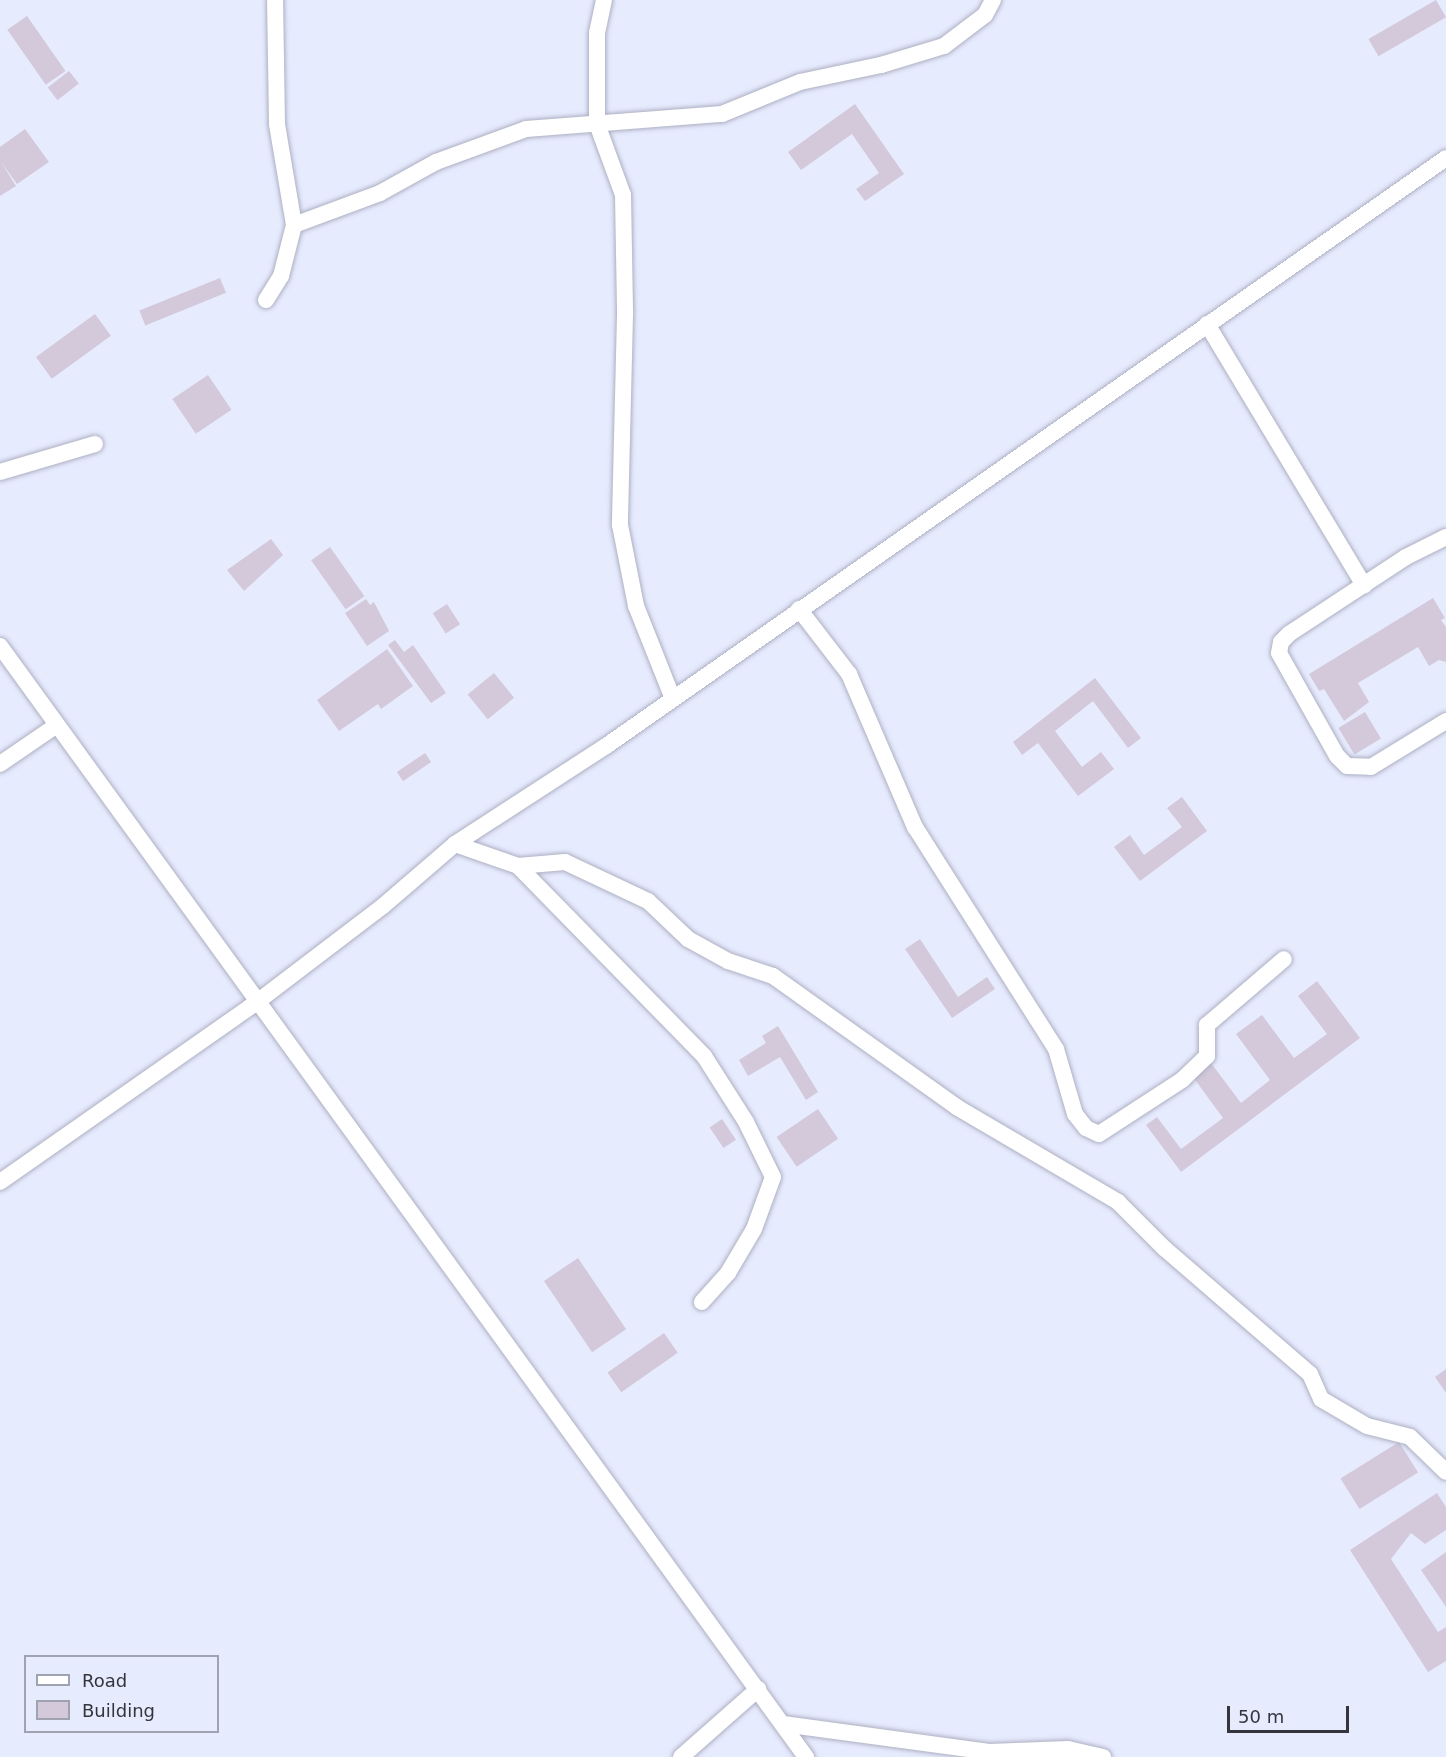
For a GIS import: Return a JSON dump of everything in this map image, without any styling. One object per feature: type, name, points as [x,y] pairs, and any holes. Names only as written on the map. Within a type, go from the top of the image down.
[{"type":"street","points":[[266,300],[281,276],[294,225],[277,124],[275,0]]},
{"type":"street","points":[[604,0],[597,33],[597,124],[623,195],[625,315],[620,525],[636,606],[673,699]]},
{"type":"street","points":[[294,225],[380,193],[436,162],[526,129],[722,114],[800,82],[881,65],[944,46],[985,15],[993,0]]},
{"type":"street","points":[[0,1182],[257,1002],[383,906],[455,844],[673,699],[1446,158]]},
{"type":"street","points":[[1207,324],[1364,585]]},
{"type":"street","points":[[0,472],[95,444]]},
{"type":"street","points":[[1446,537],[1364,585],[1289,634],[1281,642],[1279,654],[1337,756],[1347,766],[1371,767],[1446,721]]},
{"type":"street","points":[[799,609],[849,674],[915,827],[1056,1049],[1076,1114],[1086,1128],[1099,1134],[1182,1080],[1207,1056],[1207,1025],[1284,959]]},
{"type":"street","points":[[0,646],[806,1757]]},
{"type":"street","points":[[0,764],[57,725]]},
{"type":"street","points":[[455,844],[518,866],[565,862],[648,901],[688,939],[728,961],[773,976],[958,1108],[1118,1202],[1164,1248],[1310,1374],[1321,1399],[1367,1426],[1410,1437],[1446,1472]]},
{"type":"street","points":[[518,866],[704,1056],[746,1122],[773,1177],[754,1229],[728,1273],[702,1302]]},
{"type":"street","points":[[681,1757],[758,1689]]},
{"type":"street","points":[[783,1724],[989,1752],[1068,1749],[1103,1757]]},
{"type":"building","points":[[1436,0],[1446,17],[1378,56],[1368,39]]},
{"type":"building","points":[[27,16],[65,71],[46,85],[7,30]]},
{"type":"building","points":[[69,71],[79,84],[58,100],[48,88]]},
{"type":"building","points":[[855,104],[904,174],[865,201],[856,189],[879,173],[852,134],[801,170],[788,152]]},
{"type":"building","points":[[25,129],[49,162],[17,184],[1,162],[16,186],[0,196],[0,147]]},
{"type":"building","points":[[220,278],[226,293],[145,325],[139,311]]},
{"type":"building","points":[[95,314],[111,336],[52,379],[36,357]]},
{"type":"building","points":[[208,375],[231,410],[196,434],[172,399]]},
{"type":"building","points":[[271,539],[283,555],[244,591],[227,570]]},
{"type":"building","points":[[330,547],[364,596],[346,609],[311,560]]},
{"type":"building","points":[[1433,598],[1445,618],[1441,620],[1446,627],[1446,662],[1439,660],[1429,666],[1418,647],[1358,683],[1369,702],[1344,721],[1324,689],[1319,691],[1309,674]]},
{"type":"building","points":[[366,599],[370,605],[374,602],[389,631],[367,646],[345,613]]},
{"type":"building","points":[[447,604],[460,624],[446,633],[433,613]]},
{"type":"building","points":[[395,640],[404,652],[413,645],[446,693],[431,703],[388,645]]},
{"type":"building","points":[[387,649],[413,686],[381,709],[378,704],[339,731],[317,700]]},
{"type":"building","points":[[494,673],[514,698],[488,719],[468,694]]},
{"type":"building","points":[[1095,678],[1141,738],[1128,748],[1093,701],[1055,731],[1082,767],[1101,752],[1114,769],[1078,796],[1038,743],[1022,755],[1013,742]]},
{"type":"building","points":[[1365,712],[1381,739],[1354,755],[1338,728]]},
{"type":"building","points":[[425,753],[431,762],[403,781],[397,772]]},
{"type":"building","points":[[1182,797],[1207,831],[1140,881],[1114,847],[1130,835],[1144,855],[1182,827],[1167,808]]},
{"type":"building","points":[[920,939],[958,997],[987,977],[995,989],[952,1018],[905,949]]},
{"type":"building","points":[[1317,981],[1360,1038],[1181,1172],[1146,1125],[1157,1117],[1181,1149],[1223,1118],[1193,1077],[1211,1063],[1241,1103],[1270,1080],[1236,1034],[1262,1015],[1294,1058],[1327,1034],[1298,996]]},
{"type":"building","points":[[778,1026],[818,1092],[806,1100],[780,1057],[748,1076],[739,1060],[766,1043],[762,1036]]},
{"type":"building","points":[[818,1109],[838,1139],[797,1167],[777,1137]]},
{"type":"building","points":[[722,1119],[736,1140],[724,1148],[710,1127]]},
{"type":"building","points":[[578,1258],[626,1329],[592,1352],[544,1281]]},
{"type":"building","points":[[664,1333],[678,1353],[621,1392],[607,1373]]},
{"type":"building","points":[[1446,1369],[1446,1393],[1435,1377]]},
{"type":"building","points":[[1399,1442],[1418,1473],[1360,1509],[1340,1479]]},
{"type":"building","points":[[1437,1493],[1446,1507],[1446,1530],[1425,1544],[1411,1533],[1391,1559],[1438,1632],[1446,1627],[1446,1661],[1428,1672],[1350,1550]]},
{"type":"building","points":[[1446,1552],[1446,1607],[1421,1570]]}]
